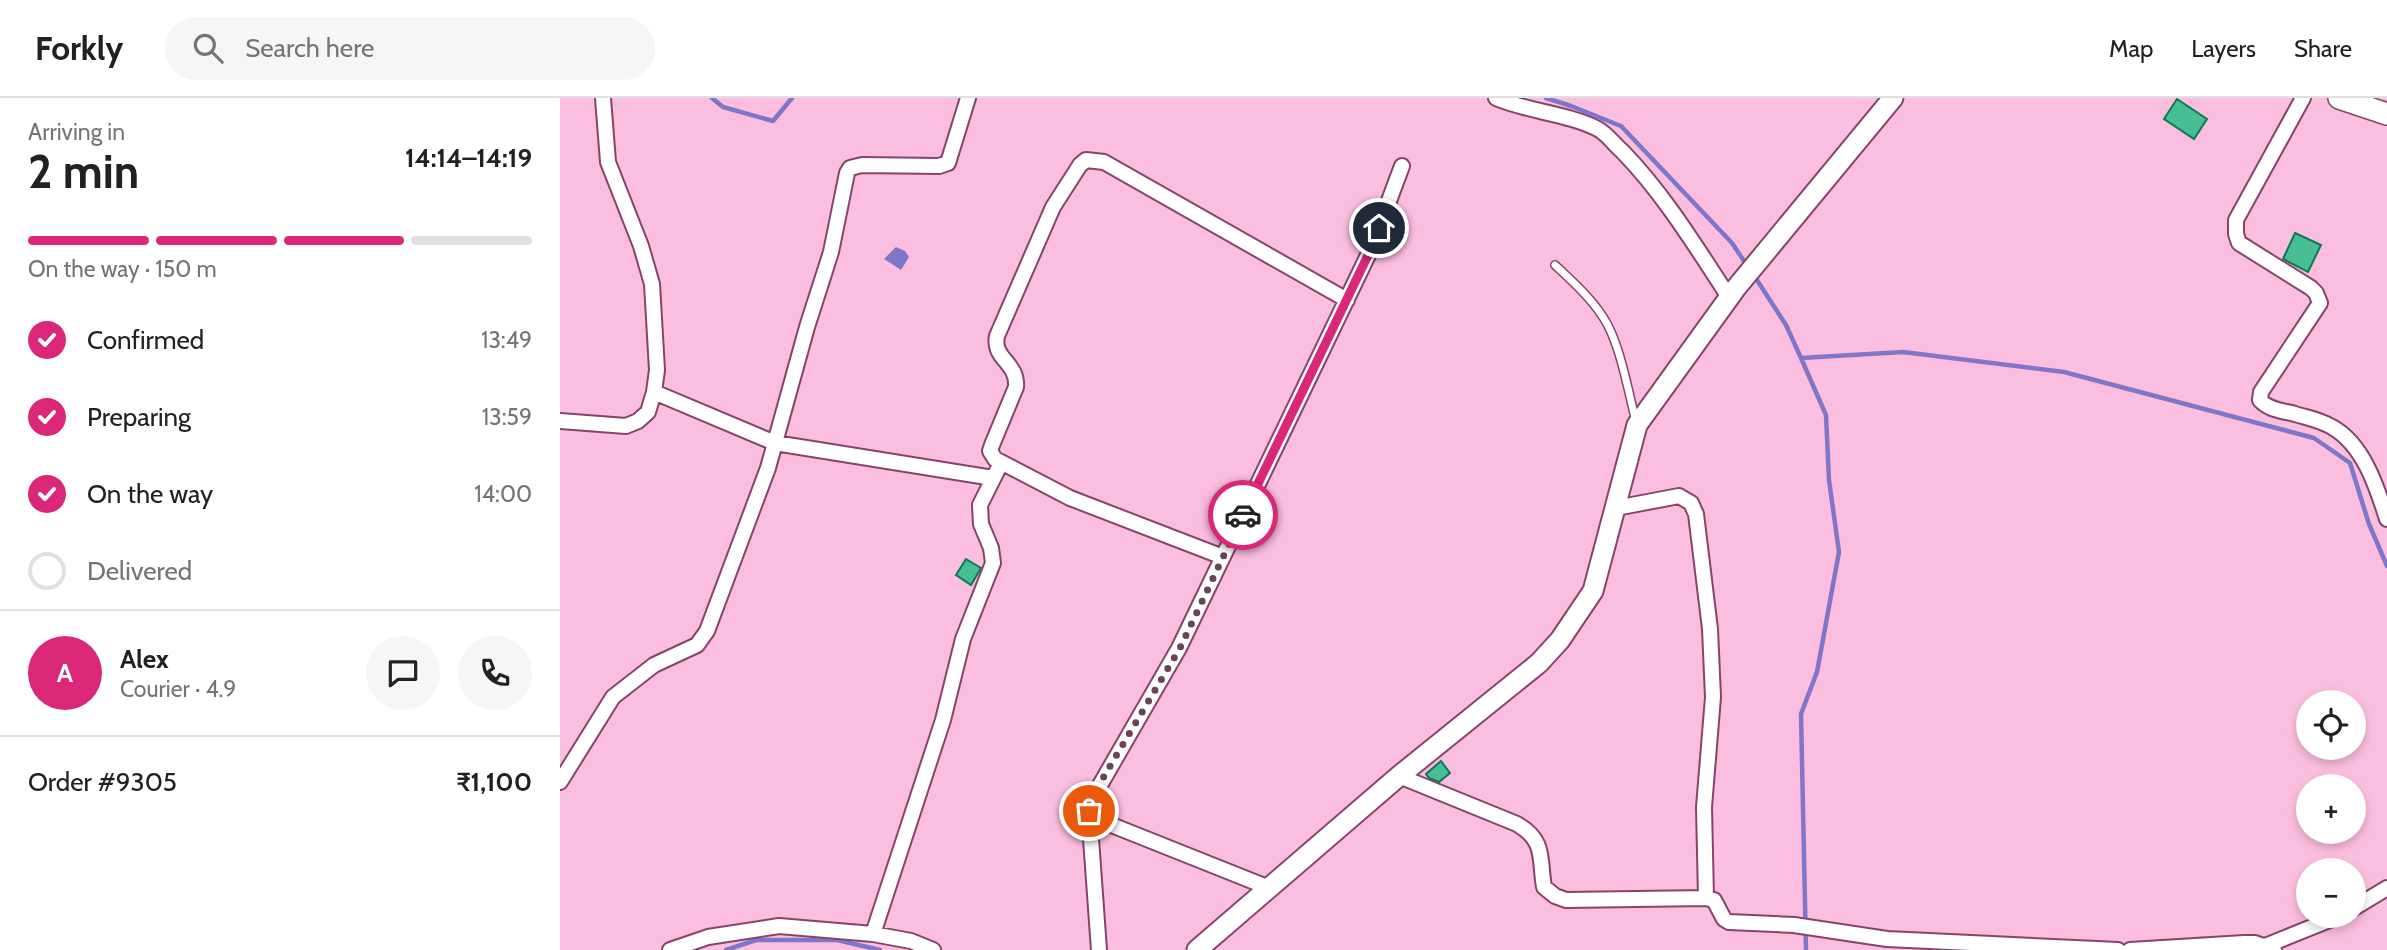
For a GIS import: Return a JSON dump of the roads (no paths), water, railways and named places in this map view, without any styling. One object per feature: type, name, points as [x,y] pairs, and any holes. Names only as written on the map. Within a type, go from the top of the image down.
[{"type":"main road","points":[[2339,98],[2387,114]]},
{"type":"street","points":[[560,421],[626,426],[638,421],[648,412],[657,370],[652,284],[641,246],[608,162],[603,98]]},
{"type":"street","points":[[560,782],[613,697],[654,665],[694,647],[704,638],[768,468],[831,252],[847,173],[850,168],[862,164],[939,166],[948,163],[968,98]]},
{"type":"street","points":[[1496,98],[1580,120],[1602,132],[1634,163],[1733,293]]},
{"type":"street","points":[[1196,950],[1399,776],[1539,663],[1560,640],[1593,590],[1637,425],[1733,293],[1893,98]]},
{"type":"street","points":[[2303,98],[2236,220],[2239,243],[2311,288],[2320,303],[2261,392],[2260,400],[2264,405],[2321,421],[2335,428],[2348,440],[2366,465],[2387,519]]},
{"type":"street","points":[[1223,557],[1070,498],[1001,463],[990,451],[1016,387],[1017,378],[1013,368],[999,352],[997,336],[1053,207],[1080,165],[1086,160],[1104,162],[1347,299]]},
{"type":"street","points":[[1099,950],[1090,800],[1180,648],[1371,249],[1402,166]]},
{"type":"street","points":[[654,392],[775,443],[993,478]]},
{"type":"street","points":[[873,934],[943,720],[963,639],[993,563],[994,557],[981,524],[980,505],[1001,463]]},
{"type":"street","points":[[1616,508],[1679,496],[1691,503],[1696,514],[1710,629],[1713,697],[1704,807],[1706,898]]},
{"type":"street","points":[[1399,776],[1517,824],[1532,834],[1540,848],[1544,887],[1563,900],[1706,898],[1714,900],[1724,919],[1729,922],[1794,925],[1887,939],[2118,950]]},
{"type":"street","points":[[1089,811],[1104,822],[1267,887]]},
{"type":"street","points":[[2366,901],[2387,888]]},
{"type":"street","points":[[670,950],[708,937],[779,926],[873,934],[911,941],[933,950]]},
{"type":"street","points":[[2130,950],[2244,943],[2270,948],[2314,928]]},
{"type":"lane","points":[[1555,265],[1589,297],[1605,319],[1622,368],[1637,425]]},
{"type":"waterway","points":[[712,98],[723,107],[773,121],[792,98]]},
{"type":"waterway","points":[[1546,98],[1621,126],[1732,243],[1748,267]]},
{"type":"waterway","points":[[1753,274],[1786,325],[1801,358],[1903,352],[2064,372],[2314,438],[2350,463],[2369,524],[2387,566]]},
{"type":"waterway","points":[[1801,358],[1826,415],[1829,480],[1839,552],[1817,672],[1801,714],[1806,950]]},
{"type":"waterway","points":[[726,950],[756,940],[837,940],[880,950]]}]
